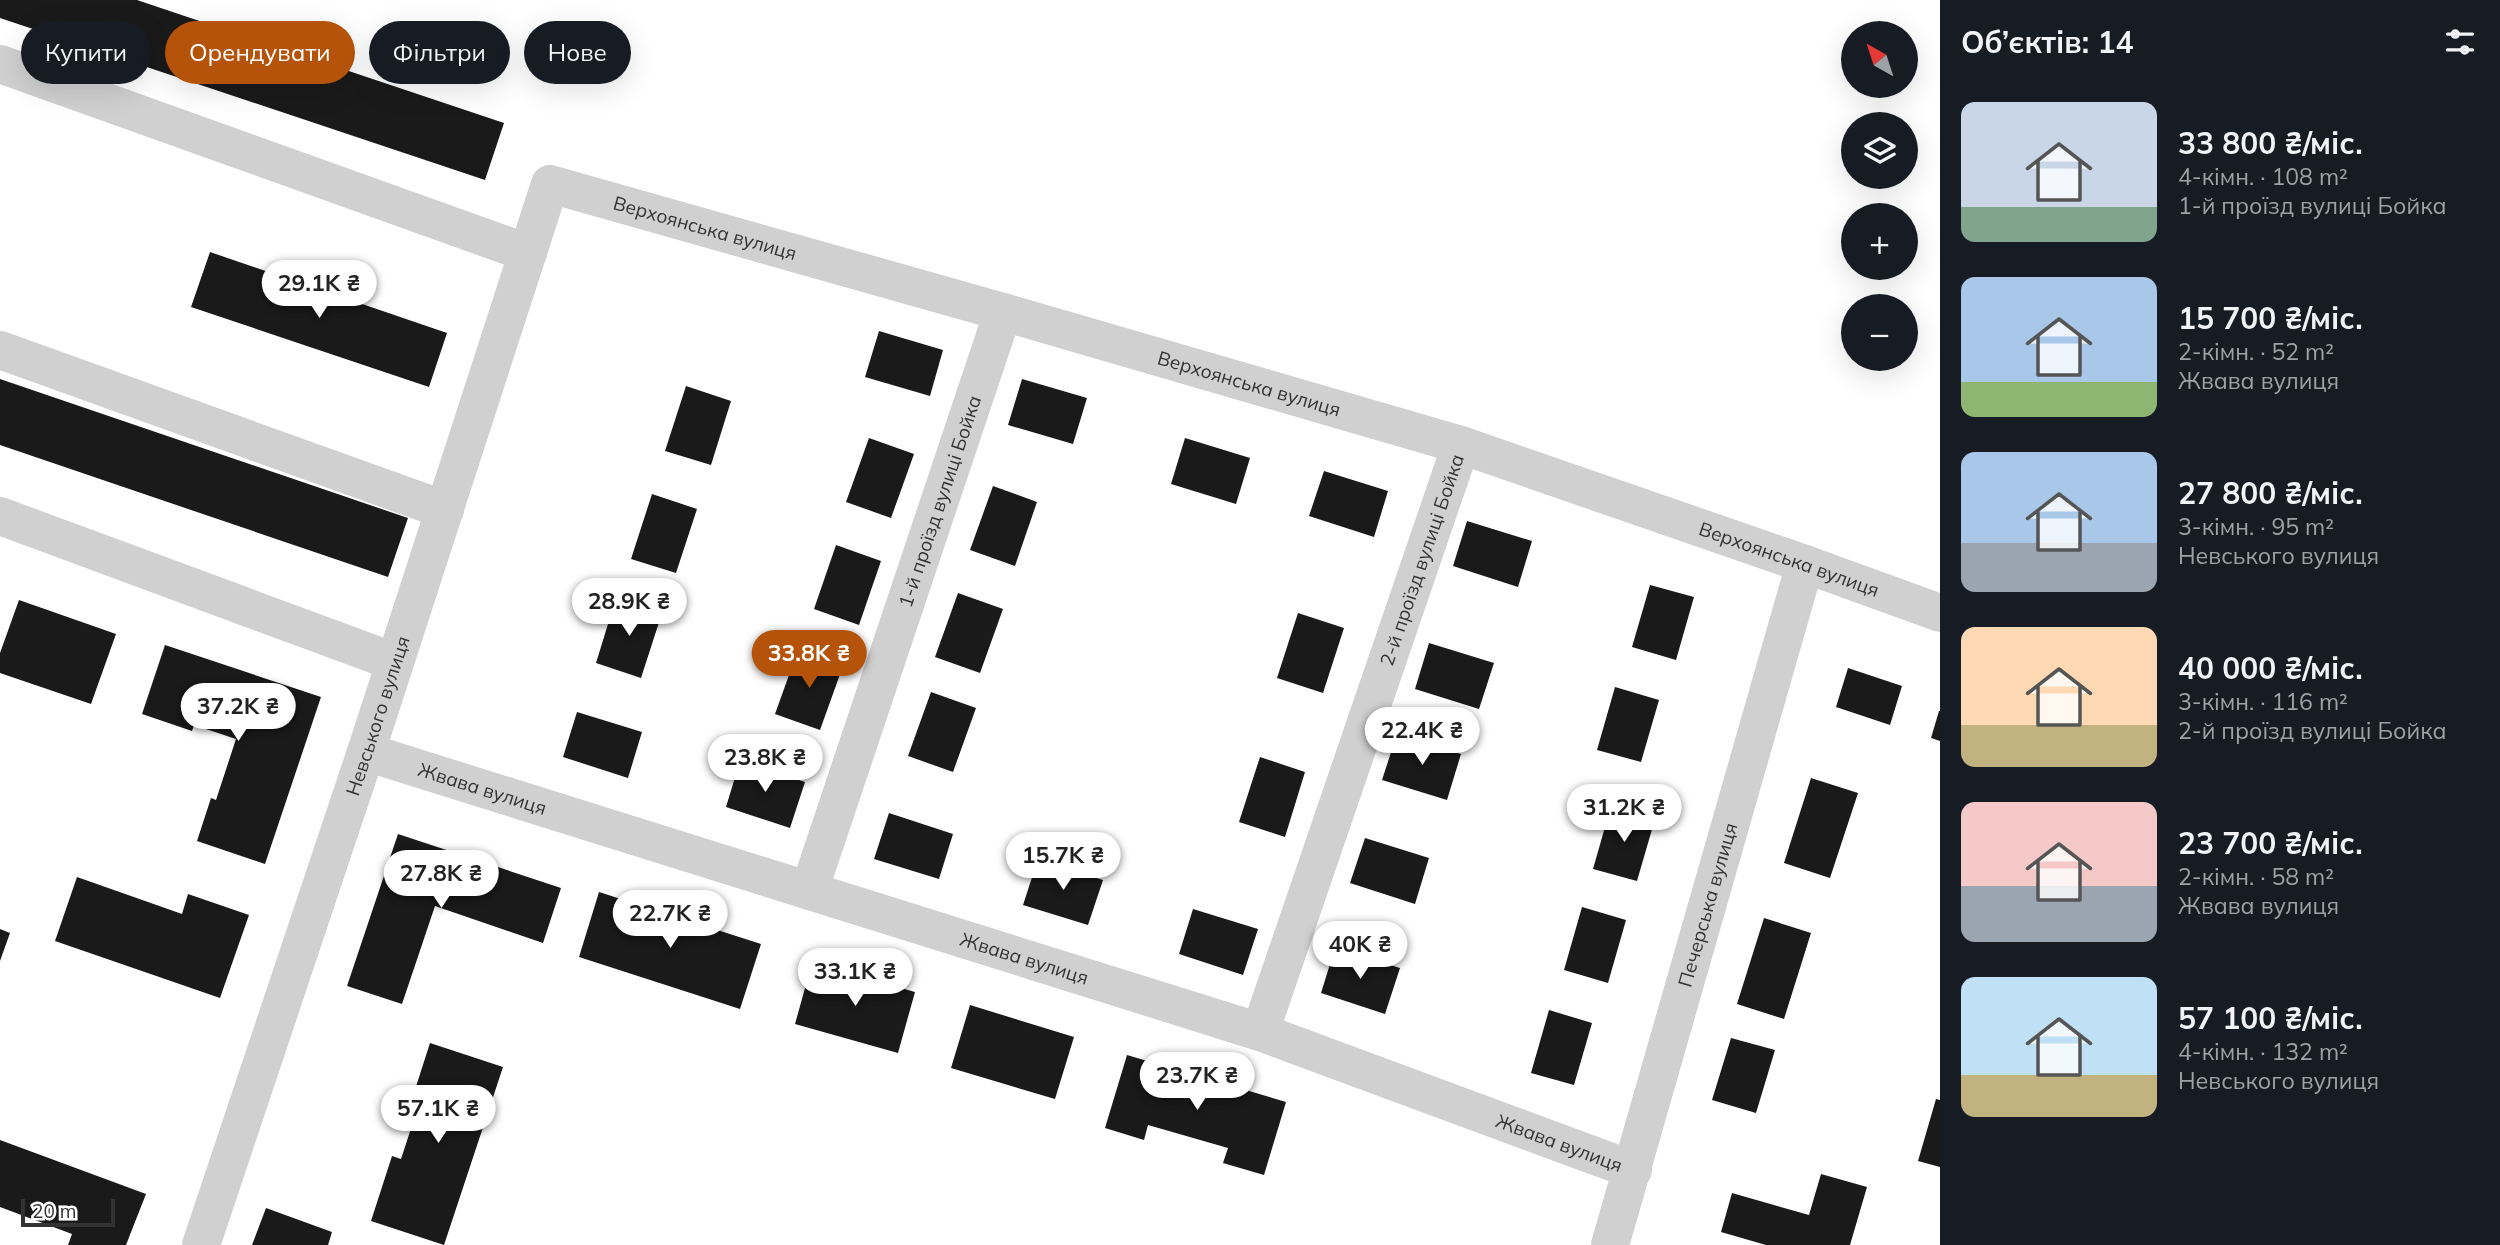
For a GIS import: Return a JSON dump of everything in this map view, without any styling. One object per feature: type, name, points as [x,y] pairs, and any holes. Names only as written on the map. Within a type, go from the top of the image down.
[{"type":"street","points":[[0,64],[528,253]]},
{"type":"street","name":"Невського вулиця","points":[[201,1245],[366,752],[550,184]]},
{"type":"street","name":"Верхоянська вулиця","points":[[550,184],[1461,445],[1940,613]]},
{"type":"street","name":"1-й проїзд вулиці Бойка","points":[[809,891],[1003,312]]},
{"type":"street","points":[[0,350],[444,510]]},
{"type":"street","name":"2-й проїзд вулиці Бойка","points":[[1260,1032],[1461,445]]},
{"type":"street","points":[[0,516],[395,662]]},
{"type":"street","name":"Печерська вулиця","points":[[1610,1245],[1805,564]]},
{"type":"street","name":"Жвава вулиця","points":[[366,752],[1260,1032],[1633,1170]]},
{"type":"building","points":[[0,0],[137,0],[200,21],[165,21],[165,73],[151,68],[151,21],[21,21],[21,25],[0,18]]},
{"type":"building","points":[[355,73],[369,78],[369,84],[388,84],[504,123],[485,180],[198,84],[355,84]]},
{"type":"building","points":[[210,252],[447,333],[429,387],[191,307]]},
{"type":"building","points":[[879,331],[943,350],[930,396],[865,377]]},
{"type":"building","points":[[0,379],[408,518],[388,577],[0,445]]},
{"type":"building","points":[[1022,379],[1087,398],[1073,444],[1008,425]]},
{"type":"building","points":[[686,386],[731,401],[711,465],[665,451]]},
{"type":"building","points":[[869,438],[914,454],[891,518],[846,502]]},
{"type":"building","points":[[1185,438],[1250,458],[1236,504],[1171,484]]},
{"type":"building","points":[[1324,471],[1388,491],[1374,537],[1309,516]]},
{"type":"building","points":[[993,486],[1037,502],[1015,566],[970,550]]},
{"type":"building","points":[[652,494],[697,509],[676,573],[631,559]]},
{"type":"building","points":[[1467,521],[1532,541],[1518,587],[1453,566]]},
{"type":"building","points":[[836,545],[881,561],[859,625],[814,609]]},
{"type":"building","points":[[1650,585],[1694,597],[1676,660],[1632,647]]},
{"type":"building","points":[[958,593],[1003,609],[980,673],[935,657]]},
{"type":"building","points":[[616,598],[662,613],[641,678],[596,663]]},
{"type":"building","points":[[19,600],[116,634],[91,704],[0,673],[0,653]]},
{"type":"building","points":[[1298,613],[1344,628],[1323,693],[1277,678]]},
{"type":"building","points":[[1429,643],[1494,663],[1479,709],[1415,689]]},
{"type":"building","points":[[165,645],[321,697],[265,864],[197,841],[211,798],[216,800],[236,739],[194,725],[192,731],[142,714]]},
{"type":"building","points":[[798,650],[843,666],[820,730],[775,714]]},
{"type":"building","points":[[1848,668],[1902,686],[1890,725],[1836,707]]},
{"type":"building","points":[[1615,687],[1659,700],[1641,762],[1597,750]]},
{"type":"building","points":[[931,692],[976,708],[953,772],[908,756]]},
{"type":"building","points":[[1940,711],[1940,741],[1931,738]]},
{"type":"building","points":[[577,712],[642,732],[628,778],[563,757]]},
{"type":"building","points":[[1397,734],[1461,754],[1447,800],[1382,780]]},
{"type":"building","points":[[1260,757],[1305,772],[1285,837],[1239,822]]},
{"type":"building","points":[[740,761],[805,782],[790,828],[726,807]]},
{"type":"building","points":[[1811,778],[1858,793],[1830,878],[1784,863]]},
{"type":"building","points":[[1611,806],[1655,819],[1637,881],[1593,869]]},
{"type":"building","points":[[889,813],[953,834],[939,879],[874,859]]},
{"type":"building","points":[[398,834],[561,888],[543,943],[435,906],[402,1004],[347,986]]},
{"type":"building","points":[[1365,838],[1429,858],[1415,904],[1350,883]]},
{"type":"building","points":[[1038,859],[1103,880],[1088,925],[1023,905]]},
{"type":"building","points":[[77,877],[182,914],[188,894],[249,915],[220,998],[55,941]]},
{"type":"building","points":[[599,892],[761,944],[740,1009],[579,957]]},
{"type":"building","points":[[1582,907],[1626,920],[1608,983],[1564,970]]},
{"type":"building","points":[[1193,909],[1258,929],[1243,975],[1179,954]]},
{"type":"building","points":[[1764,918],[1811,933],[1784,1019],[1737,1004]]},
{"type":"building","points":[[0,929],[10,933],[0,961]]},
{"type":"building","points":[[1335,948],[1400,968],[1385,1014],[1321,993]]},
{"type":"building","points":[[812,963],[915,992],[898,1053],[795,1024]]},
{"type":"building","points":[[970,1005],[1074,1037],[1055,1099],[951,1068]]},
{"type":"building","points":[[1549,1010],[1592,1023],[1574,1085],[1531,1073]]},
{"type":"building","points":[[1731,1038],[1775,1050],[1756,1113],[1712,1100]]},
{"type":"building","points":[[430,1043],[503,1067],[444,1245],[371,1221],[392,1156],[401,1159],[419,1104],[411,1102]]},
{"type":"building","points":[[1127,1055],[1286,1102],[1264,1175],[1223,1163],[1228,1148],[1148,1125],[1144,1140],[1105,1128]]},
{"type":"building","points":[[1936,1099],[1940,1100],[1940,1167],[1918,1161]]},
{"type":"building","points":[[0,1140],[146,1194],[126,1245],[68,1245],[72,1234],[0,1207]]},
{"type":"building","points":[[1821,1174],[1867,1187],[1850,1245],[1766,1245],[1721,1232],[1732,1193],[1809,1215]]},
{"type":"building","points":[[266,1208],[332,1232],[328,1245],[252,1245]]}]
